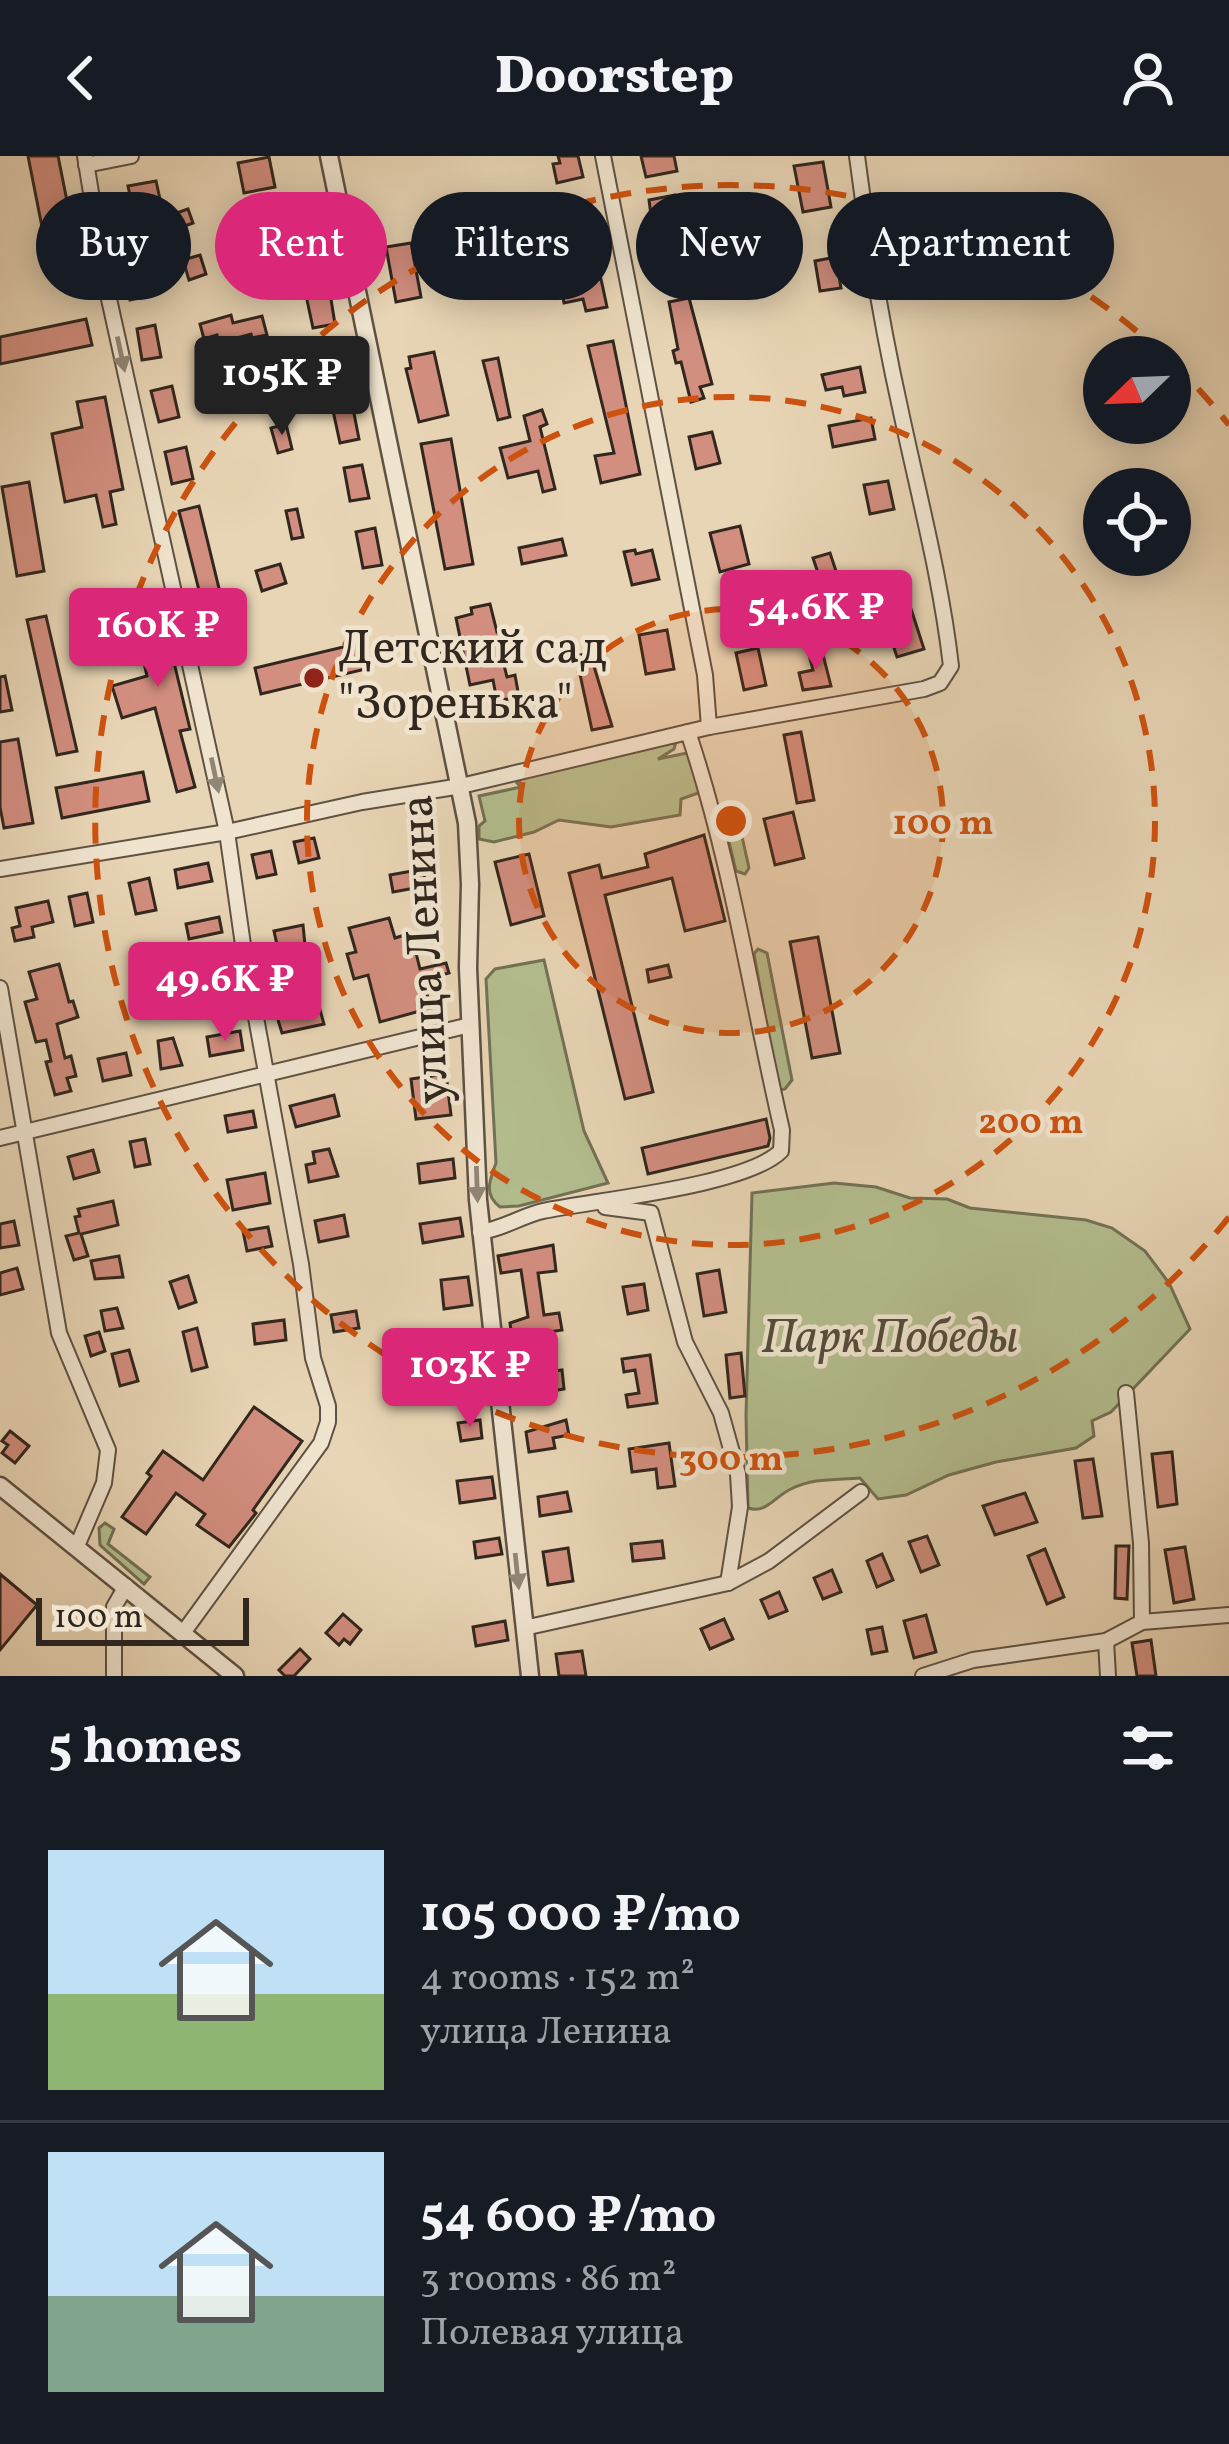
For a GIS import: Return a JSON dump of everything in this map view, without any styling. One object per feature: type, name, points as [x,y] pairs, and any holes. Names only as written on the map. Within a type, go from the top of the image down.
[{"type":"street","points":[[131,156],[85,160],[107,290],[227,832],[313,1358],[328,1406],[321,1443],[183,1633]]},
{"type":"street","name":"улица Ленина","points":[[328,156],[461,787],[470,849],[470,1025],[480,1232],[530,1676]]},
{"type":"street","points":[[603,156],[705,675],[709,727]]},
{"type":"street","points":[[0,869],[461,787],[709,727],[924,689],[940,682],[951,666],[942,585],[900,409],[857,156]]},
{"type":"street","points":[[480,1232],[541,1211],[591,1206],[770,1161],[781,1151],[783,1139],[746,947],[715,817],[688,732]]},
{"type":"street","points":[[0,988],[59,1333],[108,1450],[104,1483],[77,1546]]},
{"type":"street","points":[[0,1138],[470,1025]]},
{"type":"street","points":[[591,1206],[651,1213],[685,1342],[721,1413],[738,1474],[740,1507],[728,1582]]},
{"type":"street","points":[[1126,1394],[1141,1543],[1142,1622]]},
{"type":"street","points":[[0,1486],[235,1676]]},
{"type":"street","points":[[524,1628],[728,1582],[769,1561],[861,1492]]},
{"type":"street","points":[[114,1676],[114,1607],[126,1586]]},
{"type":"street","points":[[923,1676],[973,1660],[1106,1641],[1142,1622],[1229,1615]]},
{"type":"street","points":[[1106,1641],[1108,1676]]},
{"type":"green space","points":[[676,742],[674,749],[658,759],[687,753],[701,792],[681,799],[680,815],[611,827],[559,820],[494,842],[479,839],[479,826],[485,821],[479,796],[521,787],[517,783],[524,776]]},
{"type":"green space","points":[[739,823],[749,868],[745,874],[736,871],[725,825]]},
{"type":"green space","points":[[758,949],[767,953],[792,1080],[780,1090],[754,954]]},
{"type":"green space","points":[[544,960],[584,1131],[608,1183],[500,1207],[490,1192],[496,1163],[486,979],[495,969]]},
{"type":"green space","name":"Парк Победы","points":[[834,1183],[876,1187],[910,1198],[947,1199],[970,1208],[1086,1220],[1112,1228],[1145,1251],[1169,1283],[1190,1329],[1111,1412],[1092,1421],[1094,1436],[1076,1448],[996,1462],[949,1475],[906,1495],[878,1499],[860,1478],[824,1480],[791,1489],[760,1509],[748,1508],[752,1193]]},
{"type":"green space","points":[[105,1523],[114,1529],[108,1544],[150,1577],[144,1584],[100,1545],[99,1528]]},
{"type":"building","points":[[28,156],[58,156],[65,192],[36,192],[36,196]]},
{"type":"building","points":[[558,156],[578,156],[583,177],[557,183],[553,164],[560,163]]},
{"type":"building","points":[[641,156],[674,156],[677,171],[646,177]]},
{"type":"building","points":[[269,157],[275,187],[244,192],[238,163]]},
{"type":"building","points":[[823,162],[827,208],[803,212],[803,192],[799,192],[794,166]]},
{"type":"building","points":[[156,181],[158,192],[129,192],[128,186]]},
{"type":"building","points":[[411,243],[411,299],[396,302],[387,247]]},
{"type":"building","points":[[200,255],[206,274],[191,279],[191,258]]},
{"type":"building","points":[[827,259],[827,290],[820,291],[815,261]]},
{"type":"building","points":[[307,300],[331,300],[335,324],[313,328]]},
{"type":"building","points":[[583,300],[606,300],[607,307],[586,311]]},
{"type":"building","points":[[690,300],[712,384],[700,387],[704,398],[691,402],[681,362],[676,363],[673,351],[678,349],[669,302]]},
{"type":"building","points":[[231,315],[233,323],[262,316],[267,335],[252,338],[251,334],[219,343],[217,335],[204,339],[200,324]]},
{"type":"building","points":[[86,319],[92,345],[0,364],[0,337]]},
{"type":"building","points":[[155,325],[161,357],[142,360],[137,329]]},
{"type":"building","points":[[613,341],[640,474],[601,483],[595,456],[614,453],[588,346]]},
{"type":"building","points":[[336,346],[338,351],[349,349],[353,370],[343,372],[345,381],[325,385],[318,350]]},
{"type":"building","points":[[434,352],[448,415],[419,422],[406,369],[411,368],[409,357]]},
{"type":"building","points":[[498,358],[510,417],[498,420],[483,361]]},
{"type":"building","points":[[860,367],[865,392],[844,396],[842,387],[826,390],[822,375]]},
{"type":"building","points":[[273,370],[278,384],[263,389],[264,393],[221,405],[219,399],[214,401],[210,387],[217,385],[216,380],[237,374],[239,381]]},
{"type":"building","points":[[172,386],[179,417],[159,422],[151,391]]},
{"type":"building","points":[[105,397],[123,489],[110,492],[116,524],[103,527],[96,495],[65,502],[52,434],[82,427],[77,402]]},
{"type":"building","points":[[352,403],[359,439],[340,443],[332,406]]},
{"type":"building","points":[[542,410],[547,424],[540,427],[555,489],[543,492],[538,471],[508,478],[500,448],[530,441],[524,416]]},
{"type":"building","points":[[871,418],[875,439],[833,447],[829,426]]},
{"type":"building","points":[[286,424],[292,449],[278,453],[271,428]]},
{"type":"building","points":[[712,432],[720,463],[696,469],[689,437]]},
{"type":"building","points":[[451,439],[473,564],[445,569],[421,444]]},
{"type":"building","points":[[186,447],[193,479],[172,484],[165,452]]},
{"type":"building","points":[[362,465],[369,498],[350,501],[344,468]]},
{"type":"building","points":[[888,481],[894,509],[870,514],[864,485]]},
{"type":"building","points":[[29,482],[44,571],[17,576],[2,487]]},
{"type":"building","points":[[199,506],[224,609],[205,614],[179,511]]},
{"type":"building","points":[[297,509],[303,537],[292,539],[286,511]]},
{"type":"building","points":[[740,526],[749,564],[720,572],[710,533]]},
{"type":"building","points":[[375,528],[382,565],[363,568],[356,532]]},
{"type":"building","points":[[562,539],[566,555],[522,564],[519,548]]},
{"type":"building","points":[[635,550],[636,554],[652,550],[659,579],[632,585],[624,552]]},
{"type":"building","points":[[830,553],[836,571],[819,576],[813,558]]},
{"type":"building","points":[[280,564],[286,583],[262,591],[256,571]]},
{"type":"building","points":[[751,598],[755,618],[730,623],[726,603]]},
{"type":"building","points":[[159,600],[190,729],[180,731],[195,787],[177,792],[155,708],[122,718],[112,686],[147,676],[131,607]]},
{"type":"building","points":[[490,604],[497,632],[506,630],[509,642],[499,645],[507,677],[515,675],[519,697],[497,701],[493,680],[470,685],[456,618]]},
{"type":"building","points":[[911,609],[924,649],[897,657],[884,617]]},
{"type":"building","points":[[46,616],[77,751],[57,755],[27,620]]},
{"type":"building","points":[[667,630],[674,669],[646,674],[639,635]]},
{"type":"building","points":[[364,642],[370,668],[261,694],[255,668]]},
{"type":"building","points":[[821,647],[831,686],[803,690],[799,673],[813,670],[808,651]]},
{"type":"building","points":[[758,648],[766,685],[744,690],[736,653]]},
{"type":"building","points":[[590,653],[612,726],[592,730],[576,656]]},
{"type":"building","points":[[5,676],[12,710],[0,712],[0,677]]},
{"type":"building","points":[[801,732],[814,800],[797,803],[784,735]]},
{"type":"building","points":[[18,739],[33,823],[4,828],[0,742]]},
{"type":"building","points":[[143,772],[149,801],[62,818],[56,788]]},
{"type":"building","points":[[793,812],[804,858],[775,865],[764,819]]},
{"type":"building","points":[[704,835],[725,921],[685,931],[672,878],[605,895],[653,1092],[625,1099],[569,873],[599,865],[602,878],[648,867],[645,854]]},
{"type":"building","points":[[314,838],[319,858],[299,863],[294,842]]},
{"type":"building","points":[[271,851],[276,874],[257,878],[252,855]]},
{"type":"building","points":[[529,854],[544,916],[511,925],[495,862]]},
{"type":"building","points":[[208,863],[212,881],[178,888],[175,870]]},
{"type":"building","points":[[423,869],[426,886],[393,892],[390,875]]},
{"type":"building","points":[[149,878],[156,910],[136,914],[129,883]]},
{"type":"building","points":[[87,893],[93,922],[75,926],[69,897]]},
{"type":"building","points":[[48,901],[53,922],[32,927],[34,937],[15,941],[12,928],[20,926],[16,908]]},
{"type":"building","points":[[219,917],[222,932],[189,939],[186,924]]},
{"type":"building","points":[[389,918],[395,938],[411,933],[420,969],[446,963],[449,973],[423,980],[431,1008],[380,1022],[368,975],[354,979],[347,954],[356,952],[349,928]]},
{"type":"building","points":[[303,925],[306,955],[287,959],[286,953],[279,954],[274,931]]},
{"type":"building","points":[[818,937],[840,1053],[812,1058],[790,942]]},
{"type":"building","points":[[59,964],[78,1017],[57,1024],[65,1058],[71,1056],[76,1076],[67,1078],[71,1091],[55,1095],[46,1040],[36,1042],[25,1002],[37,999],[29,972]]},
{"type":"building","points":[[668,965],[671,977],[649,982],[647,970]]},
{"type":"building","points":[[222,966],[226,983],[196,988],[195,983],[188,984],[186,973]]},
{"type":"building","points":[[318,1003],[324,1024],[282,1033],[275,1010]]},
{"type":"building","points":[[240,1031],[243,1050],[210,1056],[207,1037]]},
{"type":"building","points":[[173,1038],[182,1065],[161,1069],[158,1041]]},
{"type":"building","points":[[126,1053],[131,1075],[103,1081],[98,1059]]},
{"type":"building","points":[[446,1074],[451,1115],[416,1119],[411,1079]]},
{"type":"building","points":[[334,1095],[339,1116],[296,1127],[290,1106]]},
{"type":"building","points":[[253,1111],[256,1127],[228,1132],[225,1116]]},
{"type":"building","points":[[766,1119],[768,1146],[648,1174],[642,1148]]},
{"type":"building","points":[[145,1139],[150,1164],[135,1167],[130,1142]]},
{"type":"building","points":[[329,1149],[338,1176],[309,1182],[306,1165],[315,1163],[313,1152]]},
{"type":"building","points":[[93,1150],[99,1172],[74,1179],[68,1157]]},
{"type":"building","points":[[453,1159],[455,1178],[420,1183],[418,1164]]},
{"type":"building","points":[[265,1173],[270,1203],[233,1210],[227,1180]]},
{"type":"building","points":[[113,1201],[118,1225],[81,1234],[88,1256],[74,1260],[66,1236],[79,1233],[78,1209]]},
{"type":"building","points":[[344,1215],[348,1236],[319,1242],[315,1221]]},
{"type":"building","points":[[460,1218],[463,1236],[423,1243],[420,1224]]},
{"type":"building","points":[[14,1221],[19,1245],[0,1248],[0,1224]]},
{"type":"building","points":[[268,1227],[272,1246],[247,1251],[243,1231]]},
{"type":"building","points":[[553,1245],[556,1271],[538,1273],[544,1315],[559,1313],[562,1330],[512,1338],[510,1323],[528,1317],[521,1270],[501,1273],[498,1256]]},
{"type":"building","points":[[119,1256],[123,1277],[95,1279],[91,1261]]},
{"type":"building","points":[[17,1268],[23,1289],[0,1295],[0,1273]]},
{"type":"building","points":[[719,1270],[726,1312],[704,1316],[697,1274]]},
{"type":"building","points":[[188,1276],[196,1302],[179,1308],[170,1282]]},
{"type":"building","points":[[468,1277],[472,1305],[444,1309],[441,1280]]},
{"type":"building","points":[[644,1284],[648,1310],[628,1314],[623,1287]]},
{"type":"building","points":[[117,1308],[123,1328],[105,1331],[101,1311]]},
{"type":"building","points":[[356,1311],[359,1328],[334,1332],[331,1315]]},
{"type":"building","points":[[284,1320],[286,1340],[255,1344],[253,1324]]},
{"type":"building","points":[[197,1328],[207,1367],[192,1371],[183,1332]]},
{"type":"building","points":[[99,1332],[105,1351],[91,1356],[85,1336]]},
{"type":"building","points":[[477,1339],[479,1361],[454,1364],[451,1342]]},
{"type":"building","points":[[129,1350],[138,1381],[120,1386],[112,1354]]},
{"type":"building","points":[[741,1353],[745,1396],[730,1398],[726,1355]]},
{"type":"building","points":[[650,1355],[657,1403],[628,1407],[626,1395],[639,1393],[635,1370],[624,1372],[622,1359]]},
{"type":"building","points":[[562,1370],[564,1389],[521,1391],[518,1376]]},
{"type":"building","points":[[254,1407],[302,1441],[229,1547],[197,1525],[205,1514],[176,1493],[146,1534],[122,1517],[163,1451],[203,1480]]},
{"type":"building","points":[[480,1420],[482,1438],[461,1441],[458,1423]]},
{"type":"building","points":[[566,1420],[569,1435],[553,1438],[555,1448],[529,1452],[526,1432]]},
{"type":"building","points":[[10,1431],[29,1446],[15,1463],[2,1453],[8,1445],[2,1441]]},
{"type":"building","points":[[669,1443],[675,1486],[658,1488],[656,1469],[632,1472],[629,1449]]},
{"type":"building","points":[[1172,1452],[1177,1504],[1158,1507],[1152,1454]]},
{"type":"building","points":[[1093,1459],[1102,1516],[1083,1518],[1075,1461]]},
{"type":"building","points":[[492,1477],[495,1498],[460,1503],[457,1481]]},
{"type":"building","points":[[567,1492],[571,1511],[540,1516],[538,1497]]},
{"type":"building","points":[[1025,1493],[1037,1522],[995,1535],[983,1506]]},
{"type":"building","points":[[927,1536],[939,1565],[921,1572],[909,1542]]},
{"type":"building","points":[[499,1538],[502,1554],[476,1558],[474,1542]]},
{"type":"building","points":[[662,1541],[664,1558],[633,1561],[631,1544]]},
{"type":"building","points":[[1116,1546],[1129,1546],[1127,1599],[1115,1598]]},
{"type":"building","points":[[1185,1547],[1194,1599],[1174,1603],[1165,1550]]},
{"type":"building","points":[[568,1548],[573,1581],[548,1585],[543,1552]]},
{"type":"building","points":[[1045,1549],[1064,1597],[1047,1604],[1028,1556]]},
{"type":"building","points":[[882,1554],[893,1580],[877,1587],[867,1561]]},
{"type":"building","points":[[832,1570],[841,1592],[823,1599],[814,1578]]},
{"type":"building","points":[[0,1574],[37,1605],[0,1650]]},
{"type":"building","points":[[779,1592],[787,1611],[769,1618],[761,1600]]},
{"type":"building","points":[[343,1614],[361,1630],[350,1644],[344,1639],[339,1645],[326,1633]]},
{"type":"building","points":[[926,1615],[936,1652],[914,1658],[904,1621]]},
{"type":"building","points":[[724,1619],[733,1639],[710,1649],[701,1629]]},
{"type":"building","points":[[505,1621],[508,1640],[476,1646],[473,1627]]},
{"type":"building","points":[[882,1627],[887,1651],[872,1654],[867,1630]]},
{"type":"building","points":[[1151,1640],[1156,1676],[1137,1676],[1132,1643]]},
{"type":"building","points":[[300,1649],[310,1659],[294,1676],[285,1676],[279,1670]]},
{"type":"building","points":[[582,1651],[586,1676],[559,1676],[556,1654]]},
{"type":"place","name":"Детский сад \"Зоренька\"","points":[[314,678]]}]
